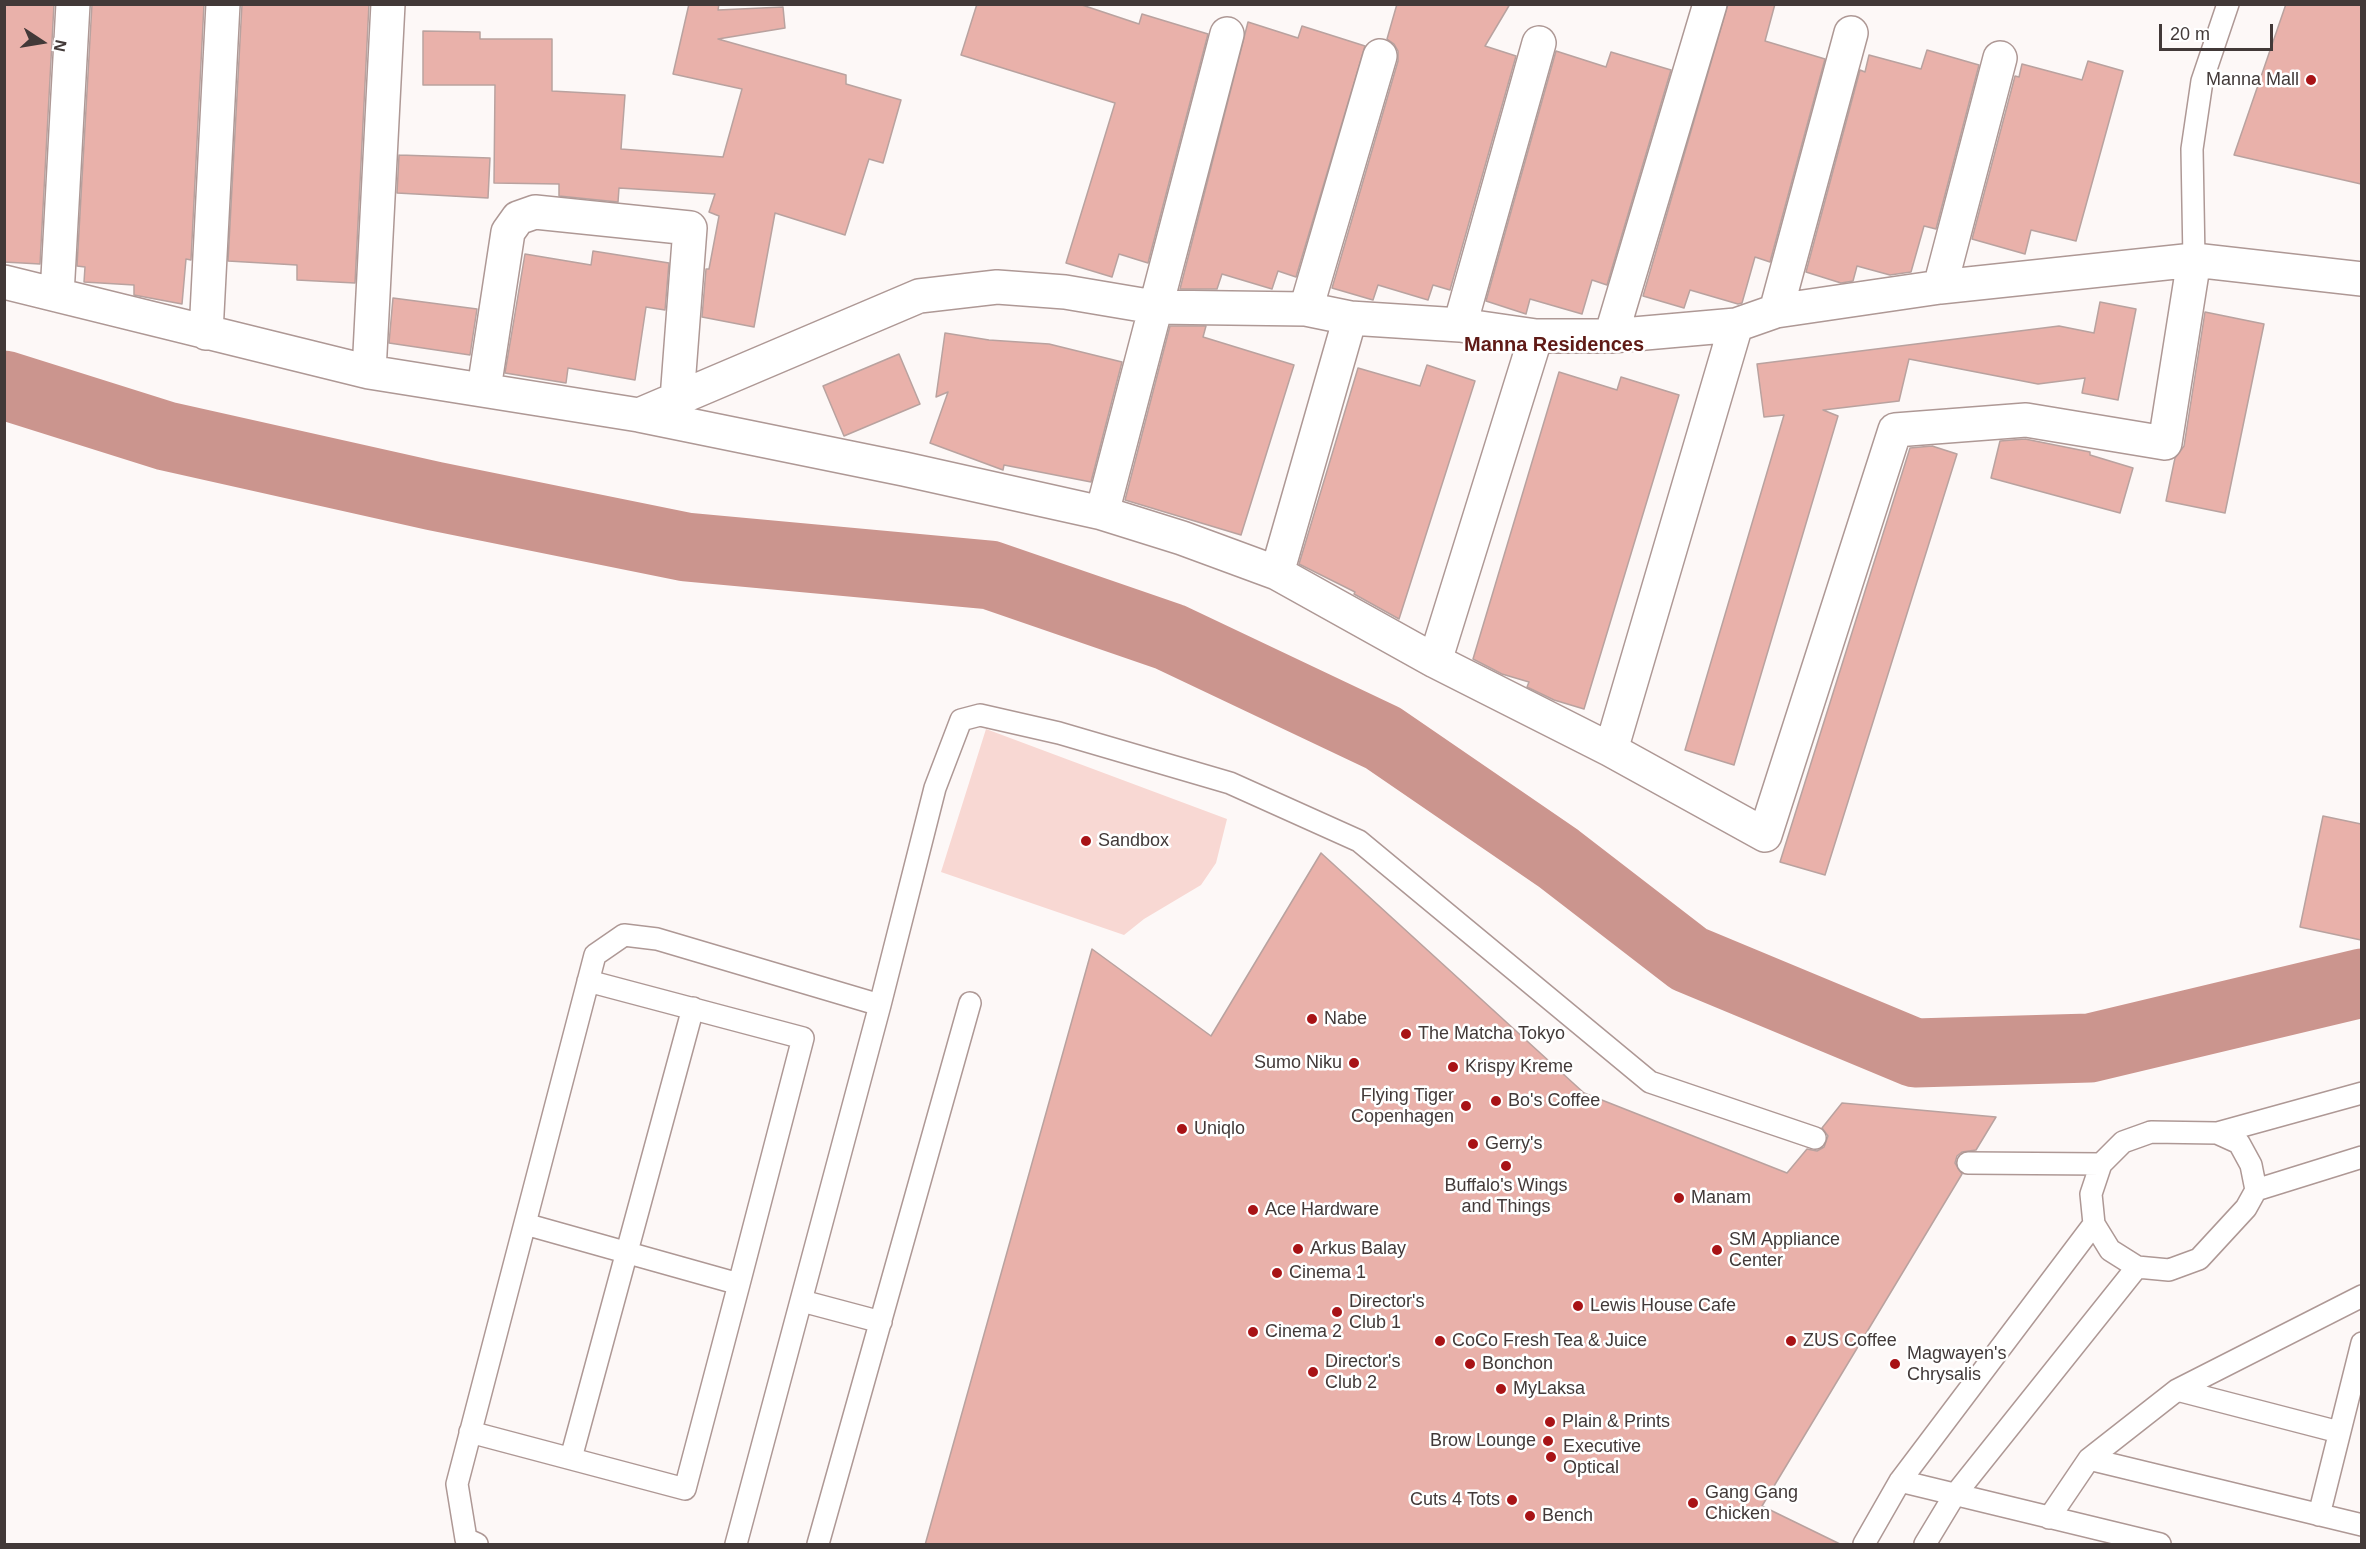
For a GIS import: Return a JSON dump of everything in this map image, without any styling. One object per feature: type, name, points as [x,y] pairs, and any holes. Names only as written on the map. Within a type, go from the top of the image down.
[{"type":"street","points":[[57,295],[74,4]]},
{"type":"street","points":[[206,333],[224,4]]},
{"type":"street","points":[[369,372],[388,4]]},
{"type":"street","points":[[1611,336],[1710,4]]},
{"type":"street","points":[[1776,311],[1851,33]]},
{"type":"street","points":[[1102,513],[1227,34]]},
{"type":"street","points":[[1461,325],[1539,43]]},
{"type":"street","points":[[1306,309],[1380,56]]},
{"type":"street","points":[[1940,287],[2001,58]]},
{"type":"street","points":[[484,389],[508,232],[518,218],[535,212],[690,228],[677,399]]},
{"type":"street","points":[[4,282],[369,372],[639,415],[904,469],[1102,513],[1182,538],[1277,573],[1435,661],[1611,750],[1765,835],[1895,430],[2026,420],[2165,443],[2194,260]]},
{"type":"street","points":[[639,415],[919,296],[997,286],[1065,292],[1154,307],[1306,309],[1350,318],[1461,325],[1536,336],[1611,336],[1736,326],[1776,311],[1940,287],[2194,260],[2361,279]]},
{"type":"street","points":[[1277,573],[1350,318]]},
{"type":"street","points":[[1611,750],[1736,326]]},
{"type":"street","points":[[1435,661],[1536,336]]},
{"type":"lane","points":[[2194,260],[2192,149],[2202,81],[2228,4]]},
{"type":"lane","points":[[736,1545],[880,1005],[935,788],[961,720],[980,715],[1059,733],[1230,783],[1359,840],[1650,1082],[1815,1138]]},
{"type":"lane","points":[[477,1545],[466,1539],[457,1484],[596,955],[624,935],[657,939],[880,1005]]},
{"type":"lane","points":[[470,1432],[686,1489],[740,1284],[803,1038],[588,981]]},
{"type":"lane","points":[[818,1545],[970,1003]]},
{"type":"lane","points":[[571,1458],[693,1008]]},
{"type":"lane","points":[[2217,1133],[2239,1143],[2251,1165],[2256,1190],[2246,1208],[2199,1259],[2169,1270],[2138,1267],[2110,1250],[2094,1224],[2091,1194],[2101,1164],[2123,1142],[2151,1132],[2217,1133],[2361,1093]]},
{"type":"lane","points":[[2256,1190],[2361,1157]]},
{"type":"lane","points":[[1968,1163],[2101,1164]]},
{"type":"lane","points":[[525,1224],[740,1284]]},
{"type":"lane","points":[[1864,1545],[1900,1481],[2094,1224]]},
{"type":"lane","points":[[1925,1545],[1954,1496],[2138,1267]]},
{"type":"lane","points":[[2049,1518],[2089,1459],[2177,1390],[2361,1296]]},
{"type":"lane","points":[[802,1301],[881,1322]]},
{"type":"lane","points":[[2319,1515],[2361,1343]]},
{"type":"lane","points":[[2177,1390],[2339,1432]]},
{"type":"lane","points":[[2089,1459],[2361,1525]]},
{"type":"lane","points":[[1900,1481],[2160,1545]]},
{"type":"shaded area","name":"Sandbox","points":[[986,729],[1227,819],[1216,863],[1201,885],[1144,919],[1124,935],[941,872]]},
{"type":"building","points":[[4,4],[54,4],[40,264],[4,262]]},
{"type":"building","points":[[92,4],[204,4],[191,260],[186,259],[182,304],[134,295],[134,285],[84,282],[85,267],[77,266]]},
{"type":"building","points":[[242,4],[369,4],[355,283],[297,280],[297,265],[228,261]]},
{"type":"building","points":[[689,4],[719,4],[718,10],[783,7],[785,28],[718,39],[846,75],[846,84],[901,100],[883,163],[869,159],[845,235],[775,213],[754,327],[702,317],[706,269],[709,269],[719,216],[709,212],[715,194],[619,188],[618,202],[559,196],[559,184],[494,183],[495,85],[423,85],[423,31],[480,32],[480,39],[552,39],[552,91],[625,95],[621,149],[723,157],[742,89],[673,74]]},
{"type":"building","points":[[977,4],[1079,4],[1139,24],[1142,14],[1208,34],[1148,263],[1119,254],[1112,277],[1066,263],[1115,103],[961,55]]},
{"type":"building","points":[[1397,4],[1510,4],[1485,46],[1516,56],[1450,290],[1433,285],[1428,300],[1378,285],[1373,300],[1332,288],[1398,61],[1398,51],[1387,39]]},
{"type":"building","points":[[1728,4],[1775,4],[1765,41],[1825,59],[1770,262],[1755,257],[1742,303],[1738,304],[1690,290],[1684,308],[1643,296]]},
{"type":"building","name":"Manna Mall","points":[[2286,4],[2361,4],[2361,184],[2234,155]]},
{"type":"building","points":[[1248,22],[1298,38],[1302,26],[1365,46],[1296,277],[1278,271],[1272,289],[1222,274],[1217,289],[1180,289]]},
{"type":"building","points":[[1927,50],[1979,65],[1936,229],[1924,226],[1911,272],[1890,275],[1857,266],[1853,281],[1841,283],[1806,272],[1860,70],[1865,72],[1869,55],[1921,69]]},
{"type":"building","points":[[1556,51],[1606,67],[1611,52],[1671,70],[1607,285],[1592,280],[1582,314],[1530,299],[1526,314],[1486,301]]},
{"type":"building","points":[[2088,61],[2123,71],[2076,241],[2031,230],[2025,254],[1972,239],[2015,76],[2019,77],[2022,64],[2082,80]]},
{"type":"building","points":[[399,155],[490,158],[488,198],[397,193]]},
{"type":"building","points":[[593,251],[669,263],[665,310],[646,307],[635,380],[568,368],[566,383],[505,373],[525,254],[591,265]]},
{"type":"building","points":[[393,298],[477,309],[470,355],[389,343]]},
{"type":"building","points":[[2100,302],[2136,309],[2118,400],[2082,393],[2085,378],[2038,384],[1909,359],[1899,401],[1823,410],[1838,416],[1734,765],[1685,750],[1784,415],[1764,417],[1757,364],[2059,326],[2094,333]]},
{"type":"building","points":[[2205,312],[2264,324],[2225,513],[2166,501],[2175,458],[2184,446]]},
{"type":"building","points":[[1170,326],[1206,326],[1203,337],[1294,365],[1241,535],[1125,500]]},
{"type":"building","points":[[945,333],[989,340],[1049,344],[1122,362],[1091,482],[1004,465],[1003,470],[930,443],[948,392],[936,397]]},
{"type":"building","points":[[899,354],[920,404],[844,436],[823,386]]},
{"type":"building","points":[[1427,365],[1475,381],[1399,619],[1354,594],[1355,592],[1299,564],[1358,368],[1420,386]]},
{"type":"building","points":[[1559,372],[1617,390],[1621,377],[1679,395],[1584,709],[1554,700],[1527,687],[1529,682],[1502,674],[1473,659]]},
{"type":"building","points":[[2025,439],[2090,452],[2090,455],[2133,468],[2120,513],[1991,478],[2000,441]]},
{"type":"building","points":[[1932,446],[1957,454],[1825,875],[1780,862],[1910,448]]},
{"type":"building","points":[[2323,816],[2361,824],[2361,940],[2300,927]]},
{"type":"building","points":[[1321,853],[1584,1093],[1787,1173],[1807,1149],[1817,1151],[1824,1147],[1828,1136],[1822,1128],[1842,1103],[1996,1117],[1976,1150],[1962,1152],[1957,1156],[1955,1163],[1962,1174],[1762,1506],[1842,1545],[925,1545],[1092,949],[1211,1036]]},
{"type":"waterway","points":[[4,385],[166,436],[434,496],[686,547],[990,575],[1170,637],[1383,738],[1558,858],[1689,959],[1915,1053],[2090,1048],[2362,983]]},
{"type":"place","name":"Manna Mall","points":[[2311,80]]},
{"type":"place","name":"Sandbox","points":[[1086,841]]},
{"type":"place","name":"Nabe","points":[[1312,1019]]},
{"type":"place","name":"The Matcha Tokyo","points":[[1406,1034]]},
{"type":"place","name":"Sumo Niku","points":[[1354,1063]]},
{"type":"place","name":"Krispy Kreme","points":[[1453,1067]]},
{"type":"place","name":"Bo's Coffee","points":[[1496,1101]]},
{"type":"place","name":"Flying Tiger Copenhagen","points":[[1466,1106]]},
{"type":"place","name":"Uniqlo","points":[[1182,1129]]},
{"type":"place","name":"Gerry's","points":[[1473,1144]]},
{"type":"place","name":"Buffalo's Wings and Things","points":[[1506,1166]]},
{"type":"place","name":"Manam","points":[[1679,1198]]},
{"type":"place","name":"Ace Hardware","points":[[1253,1210]]},
{"type":"place","name":"Arkus Balay","points":[[1298,1249]]},
{"type":"place","name":"SM Appliance Center","points":[[1717,1250]]},
{"type":"place","name":"Cinema 1","points":[[1277,1273]]},
{"type":"place","name":"Lewis House Cafe","points":[[1578,1306]]},
{"type":"place","name":"Director's Club 1","points":[[1337,1312]]},
{"type":"place","name":"Cinema 2","points":[[1253,1332]]},
{"type":"place","name":"CoCo Fresh Tea & Juice","points":[[1440,1341]]},
{"type":"place","name":"ZUS Coffee","points":[[1791,1341]]},
{"type":"place","name":"Bonchon","points":[[1470,1364]]},
{"type":"place","name":"Magwayen's Chrysalis","points":[[1895,1364]]},
{"type":"place","name":"Director's Club 2","points":[[1313,1372]]},
{"type":"place","name":"MyLaksa","points":[[1501,1389]]},
{"type":"place","name":"Plain & Prints","points":[[1550,1422]]},
{"type":"place","name":"Brow Lounge","points":[[1548,1441]]},
{"type":"place","name":"Executive Optical","points":[[1551,1457]]},
{"type":"place","name":"Cuts 4 Tots","points":[[1512,1500]]},
{"type":"place","name":"Gang Gang Chicken","points":[[1693,1503]]},
{"type":"place","name":"Bench","points":[[1530,1516]]},
{"type":"district","name":"Manna Residences","points":[[1554,345]]}]
